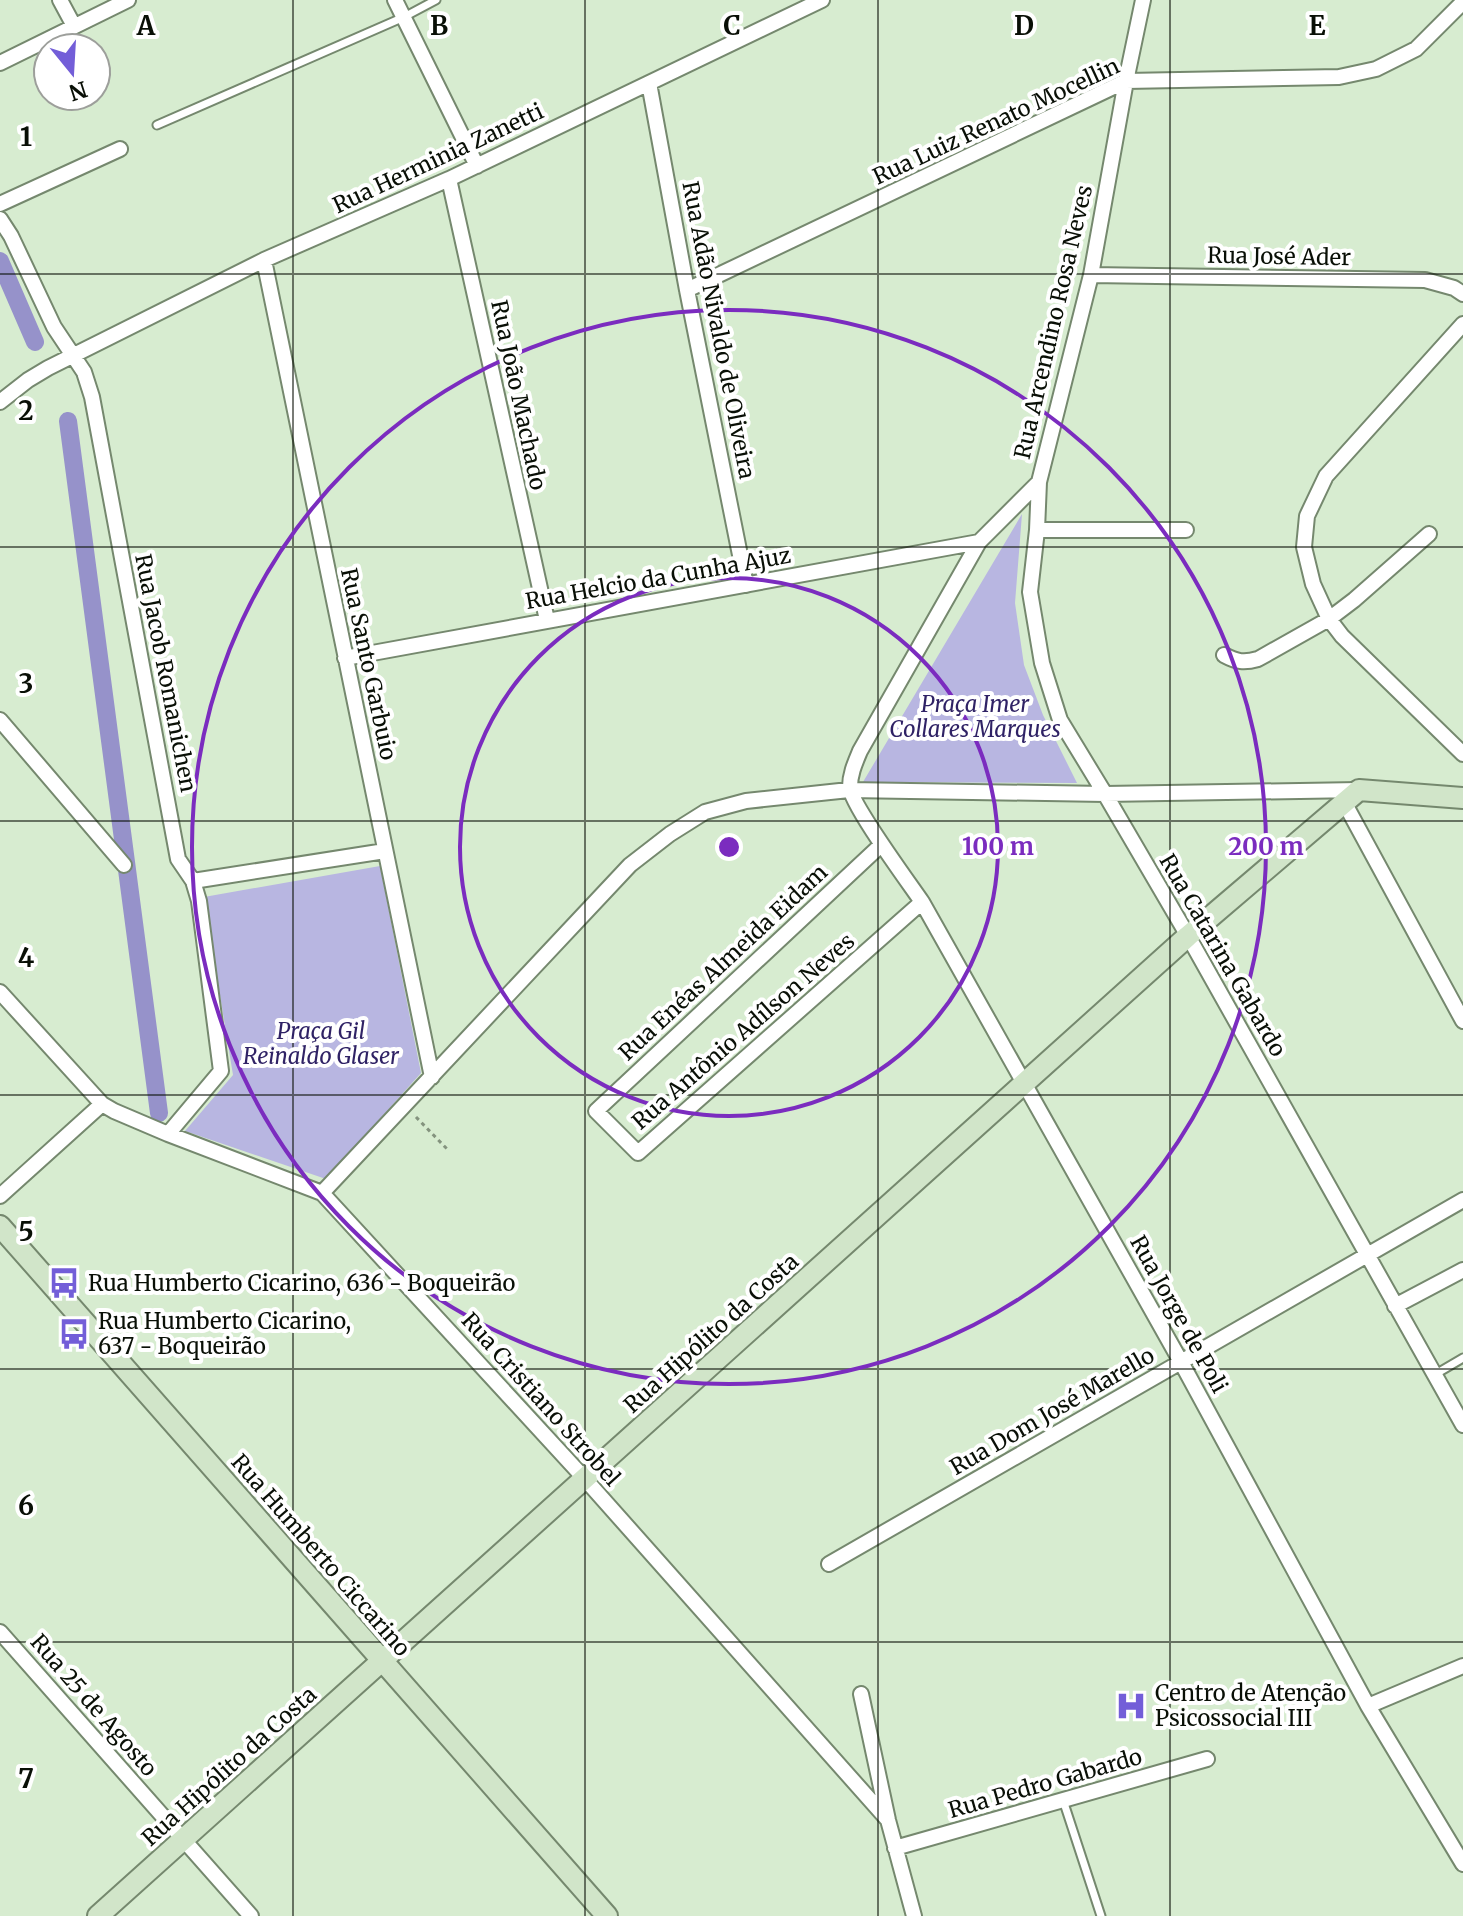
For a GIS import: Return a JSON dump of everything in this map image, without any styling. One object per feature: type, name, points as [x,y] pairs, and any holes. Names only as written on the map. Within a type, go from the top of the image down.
[{"type":"street","points":[[60,0],[74,26]]},
{"type":"street","points":[[0,63],[128,0]]},
{"type":"street","points":[[395,0],[477,166]]},
{"type":"street","name":"Rua Herminia Zanetti","points":[[0,402],[28,380],[72,355],[264,260],[477,166],[822,0]]},
{"type":"street","name":"Rua Arcendino Rosa Neves","points":[[849,790],[860,751],[979,542],[1039,482],[1091,275],[1143,0]]},
{"type":"street","name":"Rua Luiz Renato Mocellin","points":[[687,290],[1126,81],[1339,77],[1376,69],[1416,49],[1463,2]]},
{"type":"street","name":"Rua Adão Nivaldo de Oliveira","points":[[649,83],[746,585]]},
{"type":"street","points":[[0,204],[120,149]]},
{"type":"street","name":"Rua João Machado","points":[[449,179],[547,620]]},
{"type":"street","name":"Rua Jacob Romanichen","points":[[0,219],[54,327],[84,372],[92,397],[178,859],[193,881],[199,901],[221,1071],[168,1134]]},
{"type":"street","name":"Rua Santo Garbuio","points":[[264,260],[432,1077]]},
{"type":"street","name":"Rua José Ader","points":[[1091,275],[1425,280],[1454,288],[1463,294]]},
{"type":"street","points":[[1463,324],[1326,476],[1307,516],[1304,547],[1313,584],[1329,619],[1342,636],[1463,754]]},
{"type":"street","name":"Rua Catarina Gabardo","points":[[1039,482],[1030,592],[1042,663],[1060,720],[1188,936],[1463,1425]]},
{"type":"street","points":[[1037,530],[1186,530]]},
{"type":"street","points":[[1224,655],[1235,661],[1258,659],[1329,619],[1429,534]]},
{"type":"street","name":"Rua Helcio da Cunha Ajuz","points":[[345,658],[979,542]]},
{"type":"street","points":[[0,720],[124,865]]},
{"type":"street","points":[[322,1193],[630,865],[705,812],[746,801],[849,790],[1463,798]]},
{"type":"street","name":"Rua Jorge de Poli","points":[[849,790],[881,845],[922,902],[1181,1362],[1368,1706],[1463,1864]]},
{"type":"street","points":[[1352,796],[1463,1021]]},
{"type":"street","name":"Rua Hipólito da Costa","points":[[98,1916],[1188,936],[1352,796]]},
{"type":"street","name":"Rua Enéas Almeida Eidam","points":[[596,1111],[881,845]]},
{"type":"street","points":[[193,881],[385,851]]},
{"type":"street","name":"Rua Antônio Adílson Neves","points":[[596,1111],[638,1153],[922,902]]},
{"type":"street","name":"Rua Cristiano Strobel","points":[[0,992],[102,1104],[168,1134],[322,1193],[585,1479],[888,1820]]},
{"type":"street","points":[[0,1196],[102,1104]]},
{"type":"street","name":"Rua Dom José Marello","points":[[829,1564],[1463,1200]]},
{"type":"street","name":"Rua Humberto Ciccarino","points":[[0,1226],[607,1916]]},
{"type":"street","points":[[1395,1306],[1463,1270]]},
{"type":"street","name":"Rua 25 de Agosto","points":[[0,1632],[251,1916]]},
{"type":"street","points":[[1368,1706],[1463,1666]]},
{"type":"street","points":[[861,1694],[888,1820],[914,1916]]},
{"type":"street","name":"Rua Pedro Gabardo","points":[[895,1848],[1207,1759]]},
{"type":"lane","points":[[157,125],[404,17],[436,0]]},
{"type":"lane","points":[[1434,1375],[1463,1358]]},
{"type":"lane","points":[[1063,1800],[1101,1916]]},
{"type":"path","points":[[404,1106],[449,1151]]},
{"type":"green space","name":"Praça Imer Collares Marques","points":[[1022,514],[1015,603],[1024,665],[1043,715],[1077,783],[863,782]]},
{"type":"green space","name":"Praça Gil Reinaldo Glaser","points":[[380,866],[421,1073],[326,1179],[185,1131],[233,1075],[204,897]]},
{"type":"waterway","points":[[0,261],[35,342]]},
{"type":"waterway","points":[[68,421],[159,1113]]},
{"type":"place","name":"Rua Humberto Cicarino, 636 - Boqueirão","points":[[64,1283]]},
{"type":"place","name":"Rua Humberto Cicarino, 637 - Boqueirão","points":[[74,1334]]},
{"type":"place","name":"Centro de Atenção Psicossocial III","points":[[1131,1706]]}]
